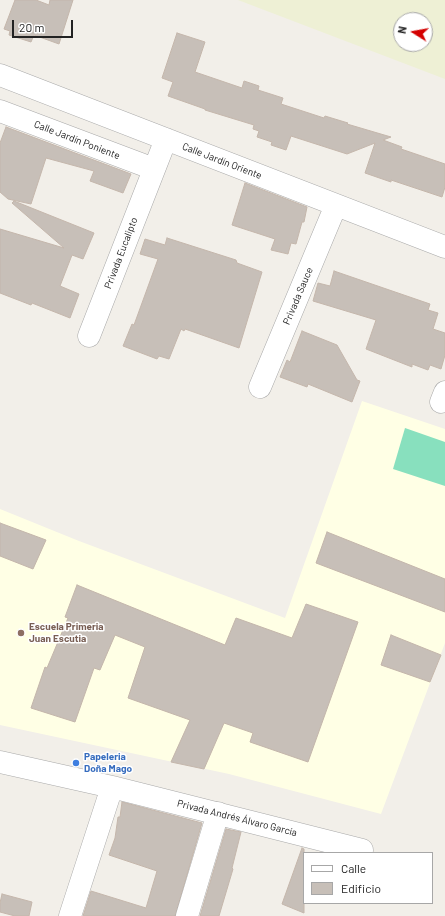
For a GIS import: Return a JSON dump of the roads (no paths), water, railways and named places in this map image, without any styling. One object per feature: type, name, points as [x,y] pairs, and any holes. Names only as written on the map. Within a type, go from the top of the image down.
[{"type":"street","name":"Calle Jardín Oriente","points":[[0,74],[445,247]]},
{"type":"street","name":"Calle Jardín Poniente","points":[[0,111],[154,169]]},
{"type":"street","name":"Privada Eucalipto","points":[[89,336],[166,139]]},
{"type":"street","name":"Privada Sauce","points":[[260,387],[336,205]]},
{"type":"street","name":"Privada Andrés Álvaro García","points":[[0,762],[112,787],[362,850]]},
{"type":"street","points":[[70,916],[112,787]]},
{"type":"street","points":[[187,916],[218,813]]},
{"type":"place","name":"Escuela Primeria Juan Escutia","points":[[21,633]]},
{"type":"place","name":"Papeleria Doña Mago","points":[[76,763]]}]
